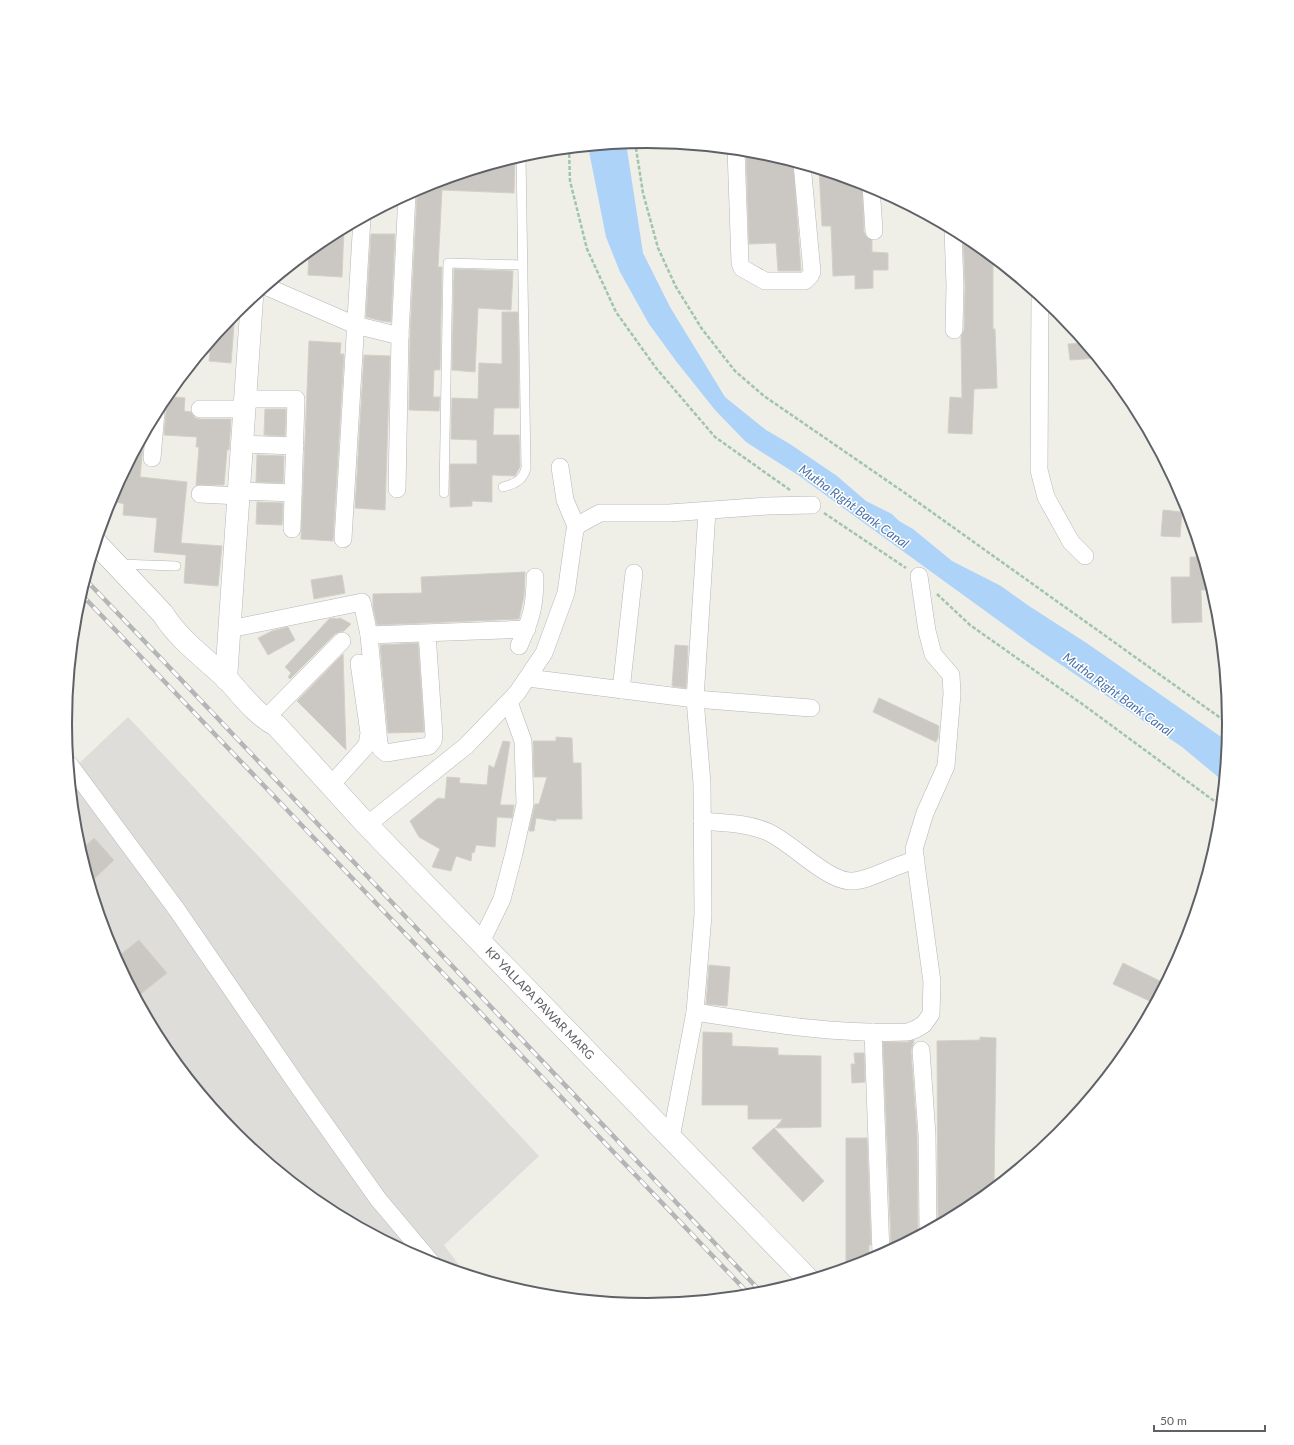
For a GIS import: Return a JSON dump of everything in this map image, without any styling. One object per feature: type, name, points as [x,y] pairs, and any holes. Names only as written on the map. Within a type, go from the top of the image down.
[{"type":"street","points":[[736,155],[740,263],[742,268],[765,281],[805,281],[812,272],[802,169]]},
{"type":"street","points":[[813,172],[815,226]]},
{"type":"street","points":[[871,193],[874,231]]},
{"type":"street","points":[[397,489],[400,336],[407,201]]},
{"type":"street","points":[[343,539],[362,224]]},
{"type":"street","points":[[953,236],[955,286],[954,330]]},
{"type":"street","points":[[270,288],[355,325],[400,336]]},
{"type":"street","points":[[1040,303],[1039,470],[1046,498],[1071,542],[1085,556]]},
{"type":"street","points":[[227,674],[252,305]]},
{"type":"street","points":[[200,409],[296,399],[292,529]]},
{"type":"street","points":[[152,458],[155,426]]},
{"type":"street","points":[[242,444],[295,446]]},
{"type":"street","points":[[367,825],[466,746],[517,694],[544,653],[566,593],[576,526],[565,500],[560,467]]},
{"type":"street","points":[[200,494],[293,493]]},
{"type":"street","points":[[576,526],[600,513],[669,513],[767,506],[812,505]]},
{"type":"street","points":[[672,1138],[695,1012],[703,915],[702,782],[695,699],[707,510]]},
{"type":"street","name":"KP YALLAPA PAWAR MARG","points":[[100,547],[162,614],[170,626],[227,674],[266,720],[274,719],[367,825],[805,1275]]},
{"type":"street","points":[[621,690],[634,573]]},
{"type":"street","points":[[695,1012],[780,1025],[849,1032],[908,1032],[924,1024],[930,1014],[932,982],[914,849],[925,813],[946,766],[952,694],[951,674],[933,654],[927,630],[919,576]]},
{"type":"street","points":[[519,646],[532,617],[535,598],[535,577]]},
{"type":"street","points":[[230,629],[362,602],[369,635],[379,744],[386,753],[429,746],[433,741],[434,736],[426,633]]},
{"type":"street","points":[[369,635],[527,629]]},
{"type":"street","points":[[274,719],[342,641]]},
{"type":"street","points":[[331,785],[367,745],[369,733],[359,663]]},
{"type":"street","points":[[528,678],[695,699],[811,708]]},
{"type":"street","points":[[481,942],[502,899],[525,804],[523,741],[509,702]]},
{"type":"street","points":[[74,773],[177,910],[378,1199],[422,1252]]},
{"type":"street","points":[[702,821],[746,825],[768,832],[792,846],[835,877],[849,881],[867,878],[916,860]]},
{"type":"street","points":[[873,1032],[881,1248]]},
{"type":"street","points":[[921,1050],[927,1135],[928,1223]]},
{"type":"lane","points":[[503,487],[512,485],[521,480],[526,468],[521,162]]},
{"type":"lane","points":[[815,226],[816,254]]},
{"type":"lane","points":[[444,493],[448,263],[522,265]]},
{"type":"lane","points":[[116,564],[176,566]]},
{"type":"path","points":[[636,148],[643,192],[658,248],[676,287],[702,329],[735,371],[764,396],[905,493],[1222,719]]},
{"type":"path","points":[[569,153],[570,181],[587,249],[616,312],[656,368],[715,437],[812,505],[919,576],[970,625],[1085,706],[1216,803]]},
{"type":"shaded area","points":[[128,717],[539,1156],[444,1245],[460,1266],[427,1254],[359,1220],[328,1201],[297,1179],[240,1129],[191,1073],[149,1010],[131,977],[116,943],[92,871],[83,835],[74,768]]},
{"type":"water","name":"Mutha Right Bank Canal","points":[[627,149],[643,253],[670,307],[725,397],[766,430],[790,444],[837,476],[866,501],[892,514],[899,521],[913,529],[952,561],[1001,586],[1088,644],[1222,737],[1219,778],[1182,747],[1032,645],[798,475],[746,442],[715,410],[649,324],[620,272],[606,237],[589,151]]},
{"type":"building","points":[[746,157],[793,166],[801,271],[778,271],[776,243],[749,244]]},
{"type":"building","points":[[515,163],[514,193],[442,190],[438,267],[442,267],[440,370],[434,370],[433,397],[440,397],[439,411],[409,410],[410,336],[417,196],[462,178]]},
{"type":"building","points":[[819,174],[862,189],[864,232],[866,236],[872,240],[872,252],[888,253],[888,270],[873,270],[873,288],[855,289],[855,275],[833,276],[831,226],[822,226]]},
{"type":"building","points":[[371,234],[395,234],[391,322],[366,317]]},
{"type":"building","points":[[344,235],[342,277],[308,275],[309,258]]},
{"type":"building","points":[[963,242],[993,263],[993,329],[995,329],[997,388],[974,389],[972,434],[948,433],[950,397],[962,398],[961,337],[964,330],[965,286]]},
{"type":"building","points":[[454,269],[513,271],[511,310],[478,308],[475,372],[452,370]]},
{"type":"building","points":[[502,312],[518,312],[519,408],[494,408],[493,435],[519,435],[520,467],[515,476],[492,475],[492,502],[472,501],[472,506],[450,507],[450,464],[477,464],[477,440],[451,439],[452,398],[478,399],[479,363],[502,364]]},
{"type":"building","points":[[234,322],[231,363],[209,361],[210,349]]},
{"type":"building","points":[[309,341],[341,343],[340,354],[344,354],[333,541],[301,539]]},
{"type":"building","points":[[1079,343],[1092,358],[1070,360],[1068,344]]},
{"type":"building","points":[[364,355],[390,356],[385,510],[355,508]]},
{"type":"building","points":[[173,397],[185,398],[184,411],[191,412],[195,418],[231,419],[229,450],[227,450],[224,485],[196,485],[199,447],[196,447],[197,437],[164,435],[165,409]]},
{"type":"building","points":[[265,409],[286,409],[285,436],[264,435]]},
{"type":"building","points":[[143,446],[140,477],[187,482],[181,543],[222,546],[218,586],[184,583],[186,555],[154,552],[157,518],[123,515],[124,504],[116,502],[131,468]]},
{"type":"building","points":[[257,455],[284,456],[283,483],[256,482]]},
{"type":"building","points":[[257,502],[283,503],[282,525],[256,524]]},
{"type":"building","points":[[1163,510],[1182,512],[1180,537],[1161,536]]},
{"type":"building","points":[[1190,557],[1197,557],[1206,590],[1201,590],[1202,622],[1172,623],[1171,577],[1190,577]]},
{"type":"building","points":[[525,572],[524,596],[519,619],[377,625],[373,607],[373,594],[422,593],[421,577]]},
{"type":"building","points":[[342,575],[345,593],[314,599],[311,580]]},
{"type":"building","points":[[340,618],[351,624],[344,631],[335,634],[290,679],[288,677],[291,673],[285,667],[329,619]]},
{"type":"building","points":[[288,627],[295,640],[268,655],[258,638],[272,631]]},
{"type":"building","points":[[418,643],[424,732],[388,733],[380,645]]},
{"type":"building","points":[[675,645],[688,646],[686,688],[672,686]]},
{"type":"building","points":[[343,654],[346,750],[297,701]]},
{"type":"building","points":[[879,698],[939,726],[938,738],[936,742],[873,712]]},
{"type":"building","points":[[556,737],[572,738],[573,763],[581,763],[582,819],[556,819],[556,821],[536,818],[534,831],[529,831],[535,804],[539,804],[547,777],[534,777],[533,741],[556,741]]},
{"type":"building","points":[[503,741],[510,742],[500,805],[514,805],[512,818],[497,817],[495,847],[476,845],[474,853],[472,852],[471,861],[456,856],[451,871],[432,867],[440,849],[419,837],[410,821],[438,798],[445,799],[447,777],[460,778],[459,783],[487,785],[489,765],[494,768]]},
{"type":"building","points":[[94,838],[114,860],[94,879],[92,871],[86,846]]},
{"type":"building","points":[[139,940],[167,973],[140,994],[121,954]]},
{"type":"building","points":[[1123,963],[1161,981],[1150,1001],[1113,984]]},
{"type":"building","points":[[709,965],[730,967],[727,1006],[706,1004]]},
{"type":"building","points":[[703,1032],[732,1033],[732,1046],[778,1048],[778,1055],[821,1056],[821,1127],[775,1128],[783,1119],[748,1119],[748,1105],[702,1105]]},
{"type":"building","points":[[980,1037],[996,1038],[994,1181],[966,1201],[938,1218],[937,1041],[980,1040]]},
{"type":"building","points":[[914,1040],[911,1051],[917,1135],[918,1229],[891,1243],[883,1042],[908,1042]]},
{"type":"building","points":[[854,1053],[864,1053],[865,1082],[852,1083],[851,1064],[855,1064]]},
{"type":"building","points":[[774,1128],[824,1181],[803,1202],[752,1148]]},
{"type":"building","points":[[846,1138],[867,1138],[871,1245],[869,1245],[869,1253],[846,1262]]},
{"type":"railway","points":[[90,584],[756,1287]]},
{"type":"railway","points":[[86,599],[744,1289]]}]
